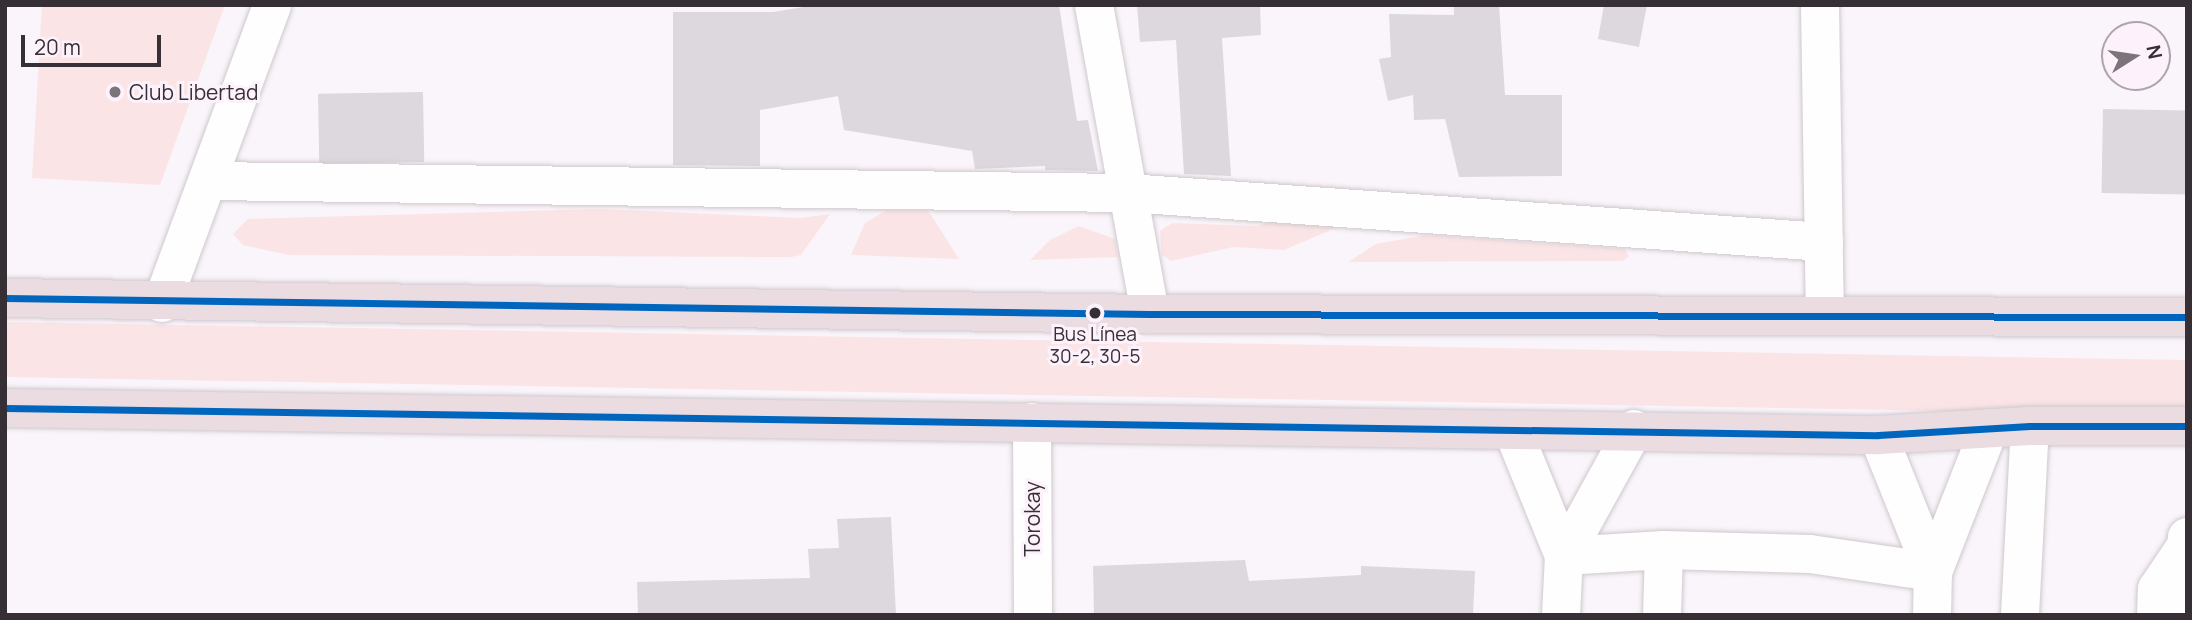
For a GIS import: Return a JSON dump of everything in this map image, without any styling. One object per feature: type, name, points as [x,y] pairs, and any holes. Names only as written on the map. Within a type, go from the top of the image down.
[{"type":"highway","points":[[5,298],[162,303],[1150,314],[2187,317]]},
{"type":"highway","points":[[5,408],[1513,431],[1634,429],[1878,435],[2030,426],[2187,426]]},
{"type":"street","points":[[162,303],[272,5]]},
{"type":"street","points":[[1094,5],[1150,314]]},
{"type":"street","points":[[1820,5],[1825,314]]},
{"type":"street","points":[[208,181],[1128,193],[1824,242]]},
{"type":"street","name":"Torokay","points":[[1032,422],[1032,615]]},
{"type":"street","points":[[2020,615],[2030,426]]},
{"type":"street","points":[[1564,556],[1634,429]]},
{"type":"street","points":[[1932,615],[1933,572],[1989,429]]},
{"type":"street","points":[[1513,431],[1564,556],[1561,615]]},
{"type":"street","points":[[1878,435],[1933,572]]},
{"type":"street","points":[[2183,615],[2187,537]]},
{"type":"street","points":[[2156,615],[2157,589],[2186,546]]},
{"type":"street","points":[[1564,556],[1664,550],[1810,554],[1933,572]]},
{"type":"street","points":[[1662,615],[1664,550]]},
{"type":"shaded area","name":"Club Libertad","points":[[42,5],[225,5],[160,185],[32,178]]},
{"type":"shaded area","points":[[598,209],[801,218],[830,214],[801,255],[791,257],[289,255],[243,245],[233,234],[248,219]]},
{"type":"shaded area","points":[[887,210],[928,210],[959,259],[851,255],[865,223]]},
{"type":"shaded area","points":[[1280,220],[1340,226],[1284,250],[1233,247],[1171,261],[1162,255],[1160,231],[1172,223],[1256,226]]},
{"type":"shaded area","points":[[1079,226],[1115,239],[1118,257],[1030,260],[1050,240]]},
{"type":"shaded area","points":[[1426,235],[1625,249],[1629,256],[1623,261],[1348,262],[1376,244]]},
{"type":"shaded area","points":[[5,322],[2187,360],[2186,415],[5,377]]},
{"type":"building","points":[[816,5],[1059,5],[1077,121],[1088,120],[1098,171],[1045,170],[1045,166],[975,169],[972,151],[844,130],[838,96],[760,110],[760,166],[673,165],[673,12],[773,12]]},
{"type":"building","points":[[1137,5],[1260,5],[1261,35],[1222,38],[1231,176],[1184,174],[1176,40],[1140,42]]},
{"type":"building","points":[[1454,5],[1499,5],[1505,95],[1562,95],[1562,176],[1459,177],[1445,119],[1414,120],[1413,95],[1388,101],[1379,59],[1391,57],[1389,14],[1454,15]]},
{"type":"building","points":[[1604,5],[1647,5],[1639,47],[1598,39]]},
{"type":"building","points":[[423,92],[424,162],[319,164],[318,94]]},
{"type":"building","points":[[2103,109],[2187,110],[2186,194],[2102,193]]},
{"type":"building","points":[[891,517],[896,615],[638,615],[637,582],[810,578],[808,549],[839,548],[837,519]]},
{"type":"building","points":[[1245,560],[1249,581],[1361,575],[1361,566],[1475,571],[1473,615],[1094,615],[1093,566]]},
{"type":"transit line","points":[[5,298],[1150,314],[2187,317]]},
{"type":"transit line","points":[[5,408],[1878,435],[2030,426],[2187,426]]},
{"type":"place","name":"Club Libertad","points":[[115,92]]},
{"type":"place","name":"Bus Línea 30-2, 30-5","points":[[1095,313]]}]
